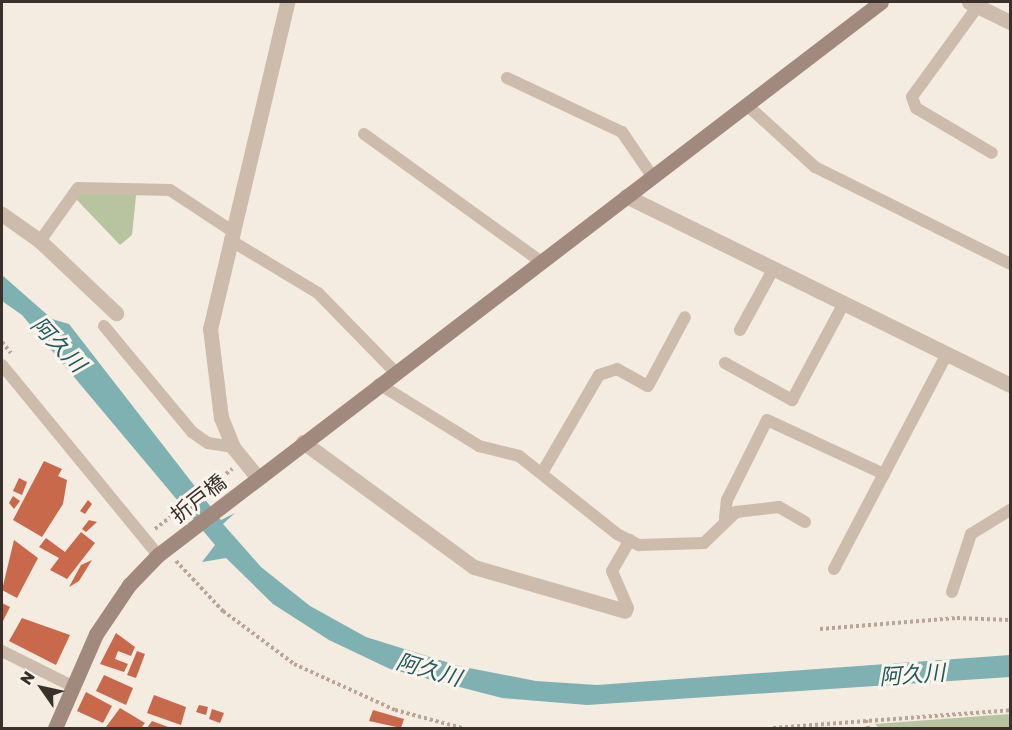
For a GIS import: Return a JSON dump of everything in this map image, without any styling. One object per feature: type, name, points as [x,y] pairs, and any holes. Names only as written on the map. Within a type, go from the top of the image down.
[{"type":"street","points":[[254,481],[233,447],[221,418],[210,362],[213,303],[287,2]]},
{"type":"street","name":"折戸橋","points":[[55,729],[72,686],[109,614],[165,550],[303,442],[882,2]]},
{"type":"street","points":[[973,4],[1011,22]]},
{"type":"street","points":[[626,196],[1011,385]]},
{"type":"street","points":[[2,214],[40,241],[116,313]]},
{"type":"street","points":[[303,442],[474,567],[625,611]]},
{"type":"lane","points":[[973,4],[912,98],[916,108],[992,153]]},
{"type":"lane","points":[[507,78],[622,132],[652,176]]},
{"type":"lane","points":[[747,105],[815,167],[1011,264]]},
{"type":"lane","points":[[364,134],[540,261]]},
{"type":"lane","points":[[40,241],[78,188],[170,190],[231,236],[318,293],[395,372]]},
{"type":"lane","points":[[740,330],[774,268]]},
{"type":"lane","points":[[725,363],[792,400],[844,303]]},
{"type":"lane","points":[[542,473],[599,375],[616,369],[648,386],[685,316]]},
{"type":"lane","points":[[105,326],[192,432],[208,443],[233,447]]},
{"type":"lane","points":[[834,569],[947,354]]},
{"type":"lane","points":[[2,365],[165,550]]},
{"type":"lane","points":[[379,384],[445,429],[479,446],[519,456],[630,540],[673,547],[704,543],[725,518],[727,500],[767,420],[884,474]]},
{"type":"lane","points":[[725,518],[779,507],[805,522]]},
{"type":"lane","points":[[952,592],[971,534],[1011,510]]},
{"type":"lane","points":[[625,611],[628,608],[612,570],[630,540]]},
{"type":"lane","points":[[2,651],[72,686]]},
{"type":"path","points":[[2,342],[14,357]]},
{"type":"path","points":[[157,528],[238,465]]},
{"type":"path","points":[[145,520],[165,550],[224,611],[294,664],[395,710],[462,729]]},
{"type":"path","points":[[820,629],[957,618],[1011,620]]},
{"type":"path","points":[[773,729],[1011,710]]},
{"type":"path","points":[[866,720],[868,729]]},
{"type":"green space","points":[[137,186],[132,235],[120,245],[76,199],[83,188]]},
{"type":"green space","points":[[1010,714],[1010,728],[879,728],[875,724]]},
{"type":"water","name":"阿久川","points":[[2,275],[52,319],[69,324],[221,520],[235,513],[223,524],[261,567],[310,606],[366,637],[459,666],[536,681],[597,685],[1010,655],[1010,677],[587,705],[502,698],[390,669],[329,640],[273,604],[226,558],[202,562],[215,545],[22,315],[2,301]]},
{"type":"building","points":[[44,461],[62,469],[58,476],[67,480],[63,504],[42,537],[13,520]]},
{"type":"building","points":[[19,478],[27,482],[22,495],[13,491]]},
{"type":"building","points":[[13,496],[20,501],[14,509],[9,503]]},
{"type":"building","points":[[88,500],[92,504],[85,514],[80,511]]},
{"type":"building","points":[[89,520],[97,522],[86,532],[82,529]]},
{"type":"building","points":[[81,532],[95,543],[67,579],[50,570],[59,558],[39,547],[46,538],[65,552]]},
{"type":"building","points":[[14,540],[38,558],[17,598],[2,590]]},
{"type":"building","points":[[92,560],[79,581],[69,587],[81,565]]},
{"type":"building","points":[[2,603],[10,607],[2,623]]},
{"type":"building","points":[[22,618],[70,635],[56,665],[9,641]]},
{"type":"building","points":[[116,633],[135,647],[131,656],[118,651],[115,659],[128,664],[124,672],[100,664]]},
{"type":"building","points":[[137,651],[145,654],[136,678],[127,675]]},
{"type":"building","points":[[104,675],[133,688],[126,705],[96,691]]},
{"type":"building","points":[[86,692],[112,706],[103,723],[77,711]]},
{"type":"building","points":[[154,695],[186,707],[181,725],[147,713]]},
{"type":"building","points":[[199,705],[208,707],[206,715],[196,712]]},
{"type":"building","points":[[120,708],[145,723],[141,728],[106,727]]},
{"type":"building","points":[[212,709],[224,713],[220,723],[209,719]]},
{"type":"building","points":[[373,710],[404,719],[401,728],[369,721]]},
{"type":"building","points":[[152,721],[171,728],[147,728]]}]
